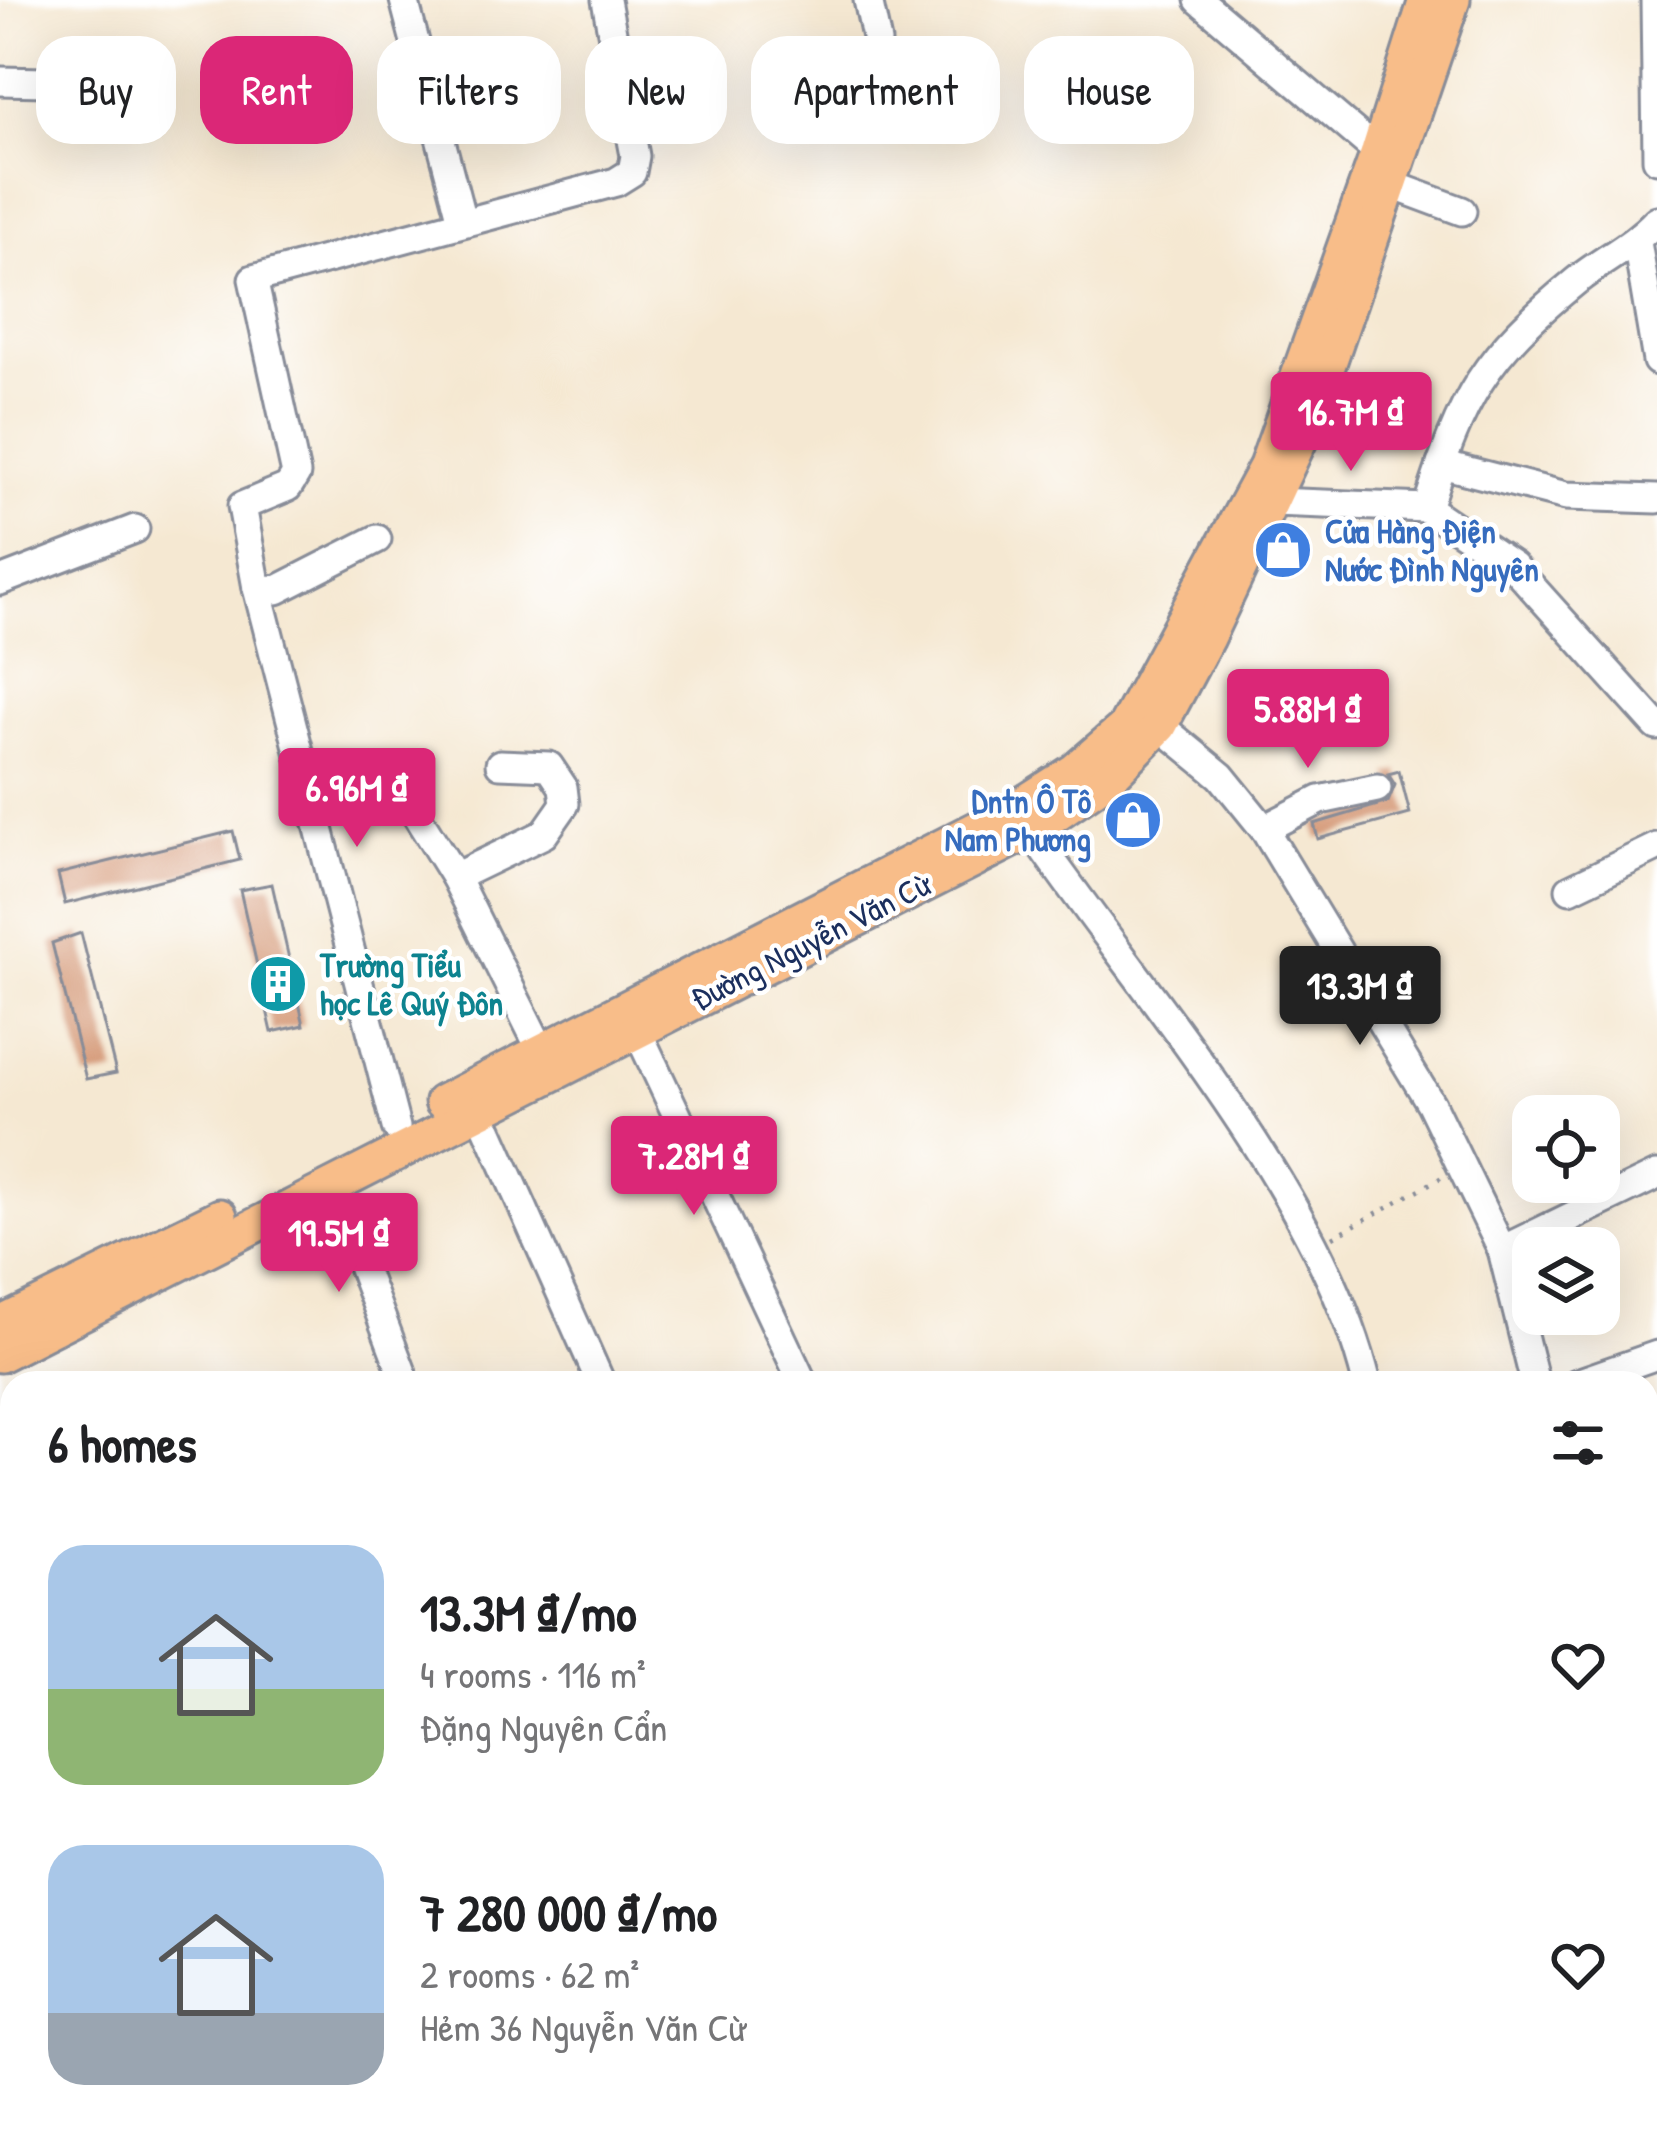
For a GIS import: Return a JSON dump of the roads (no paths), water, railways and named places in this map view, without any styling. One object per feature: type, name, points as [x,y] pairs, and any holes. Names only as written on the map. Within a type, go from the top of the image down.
[{"type":"main road","name":"Đường Nguyễn Văn Cừ","points":[[0,1355],[331,1184],[541,1051],[890,887],[1031,831],[1109,777],[1160,726],[1274,502],[1310,419],[1390,166],[1426,0]]},
{"type":"main road","name":"Đường Nguyễn Văn Cừ","points":[[0,1324],[401,1137],[478,1109],[636,1028],[890,887],[1074,771],[1125,728],[1266,466],[1453,0]]},
{"type":"street","points":[[404,0],[462,221]]},
{"type":"street","points":[[401,1137],[257,588],[242,506],[288,488],[296,474],[254,279],[616,182],[632,172],[635,156],[607,0]]},
{"type":"street","points":[[868,0],[877,36]]},
{"type":"street","points":[[1198,0],[1390,166],[1462,211]]},
{"type":"street","points":[[1655,0],[1657,159]]},
{"type":"street","points":[[0,81],[36,82]]},
{"type":"street","points":[[1657,220],[1644,247],[1657,361]]},
{"type":"street","points":[[1427,508],[1466,397],[1507,340],[1579,278],[1644,247]]},
{"type":"street","points":[[1441,464],[1566,496],[1657,500]]},
{"type":"street","points":[[1274,502],[1427,508],[1513,566],[1657,726]]},
{"type":"street","points":[[0,581],[135,529]]},
{"type":"street","points":[[257,588],[278,590],[377,539]]},
{"type":"street","points":[[1160,726],[1221,776],[1264,829],[1467,1173],[1502,1250],[1532,1371]]},
{"type":"street","points":[[454,877],[544,834],[565,804],[563,787],[549,766],[500,764]]},
{"type":"street","points":[[1264,829],[1320,800],[1377,788]]},
{"type":"street","points":[[417,816],[454,877],[541,1051]]},
{"type":"street","points":[[1031,831],[1180,1035],[1315,1247],[1349,1314],[1364,1371]]},
{"type":"street","points":[[1570,889],[1657,847]]},
{"type":"street","points":[[636,1028],[796,1371]]},
{"type":"street","points":[[478,1109],[596,1371]]},
{"type":"street","points":[[1502,1250],[1657,1175]]},
{"type":"street","points":[[331,1184],[401,1371]]},
{"type":"street","points":[[1611,1371],[1657,1355]]},
{"type":"place","name":"Cửa Hàng Điện Nước Đình Nguyên","points":[[1283,550]]},
{"type":"place","name":"Dntn Ô Tô Nam Phương","points":[[1133,820]]},
{"type":"place","name":"Trường Tiểu học Lê Quý Đôn","points":[[278,984]]}]
